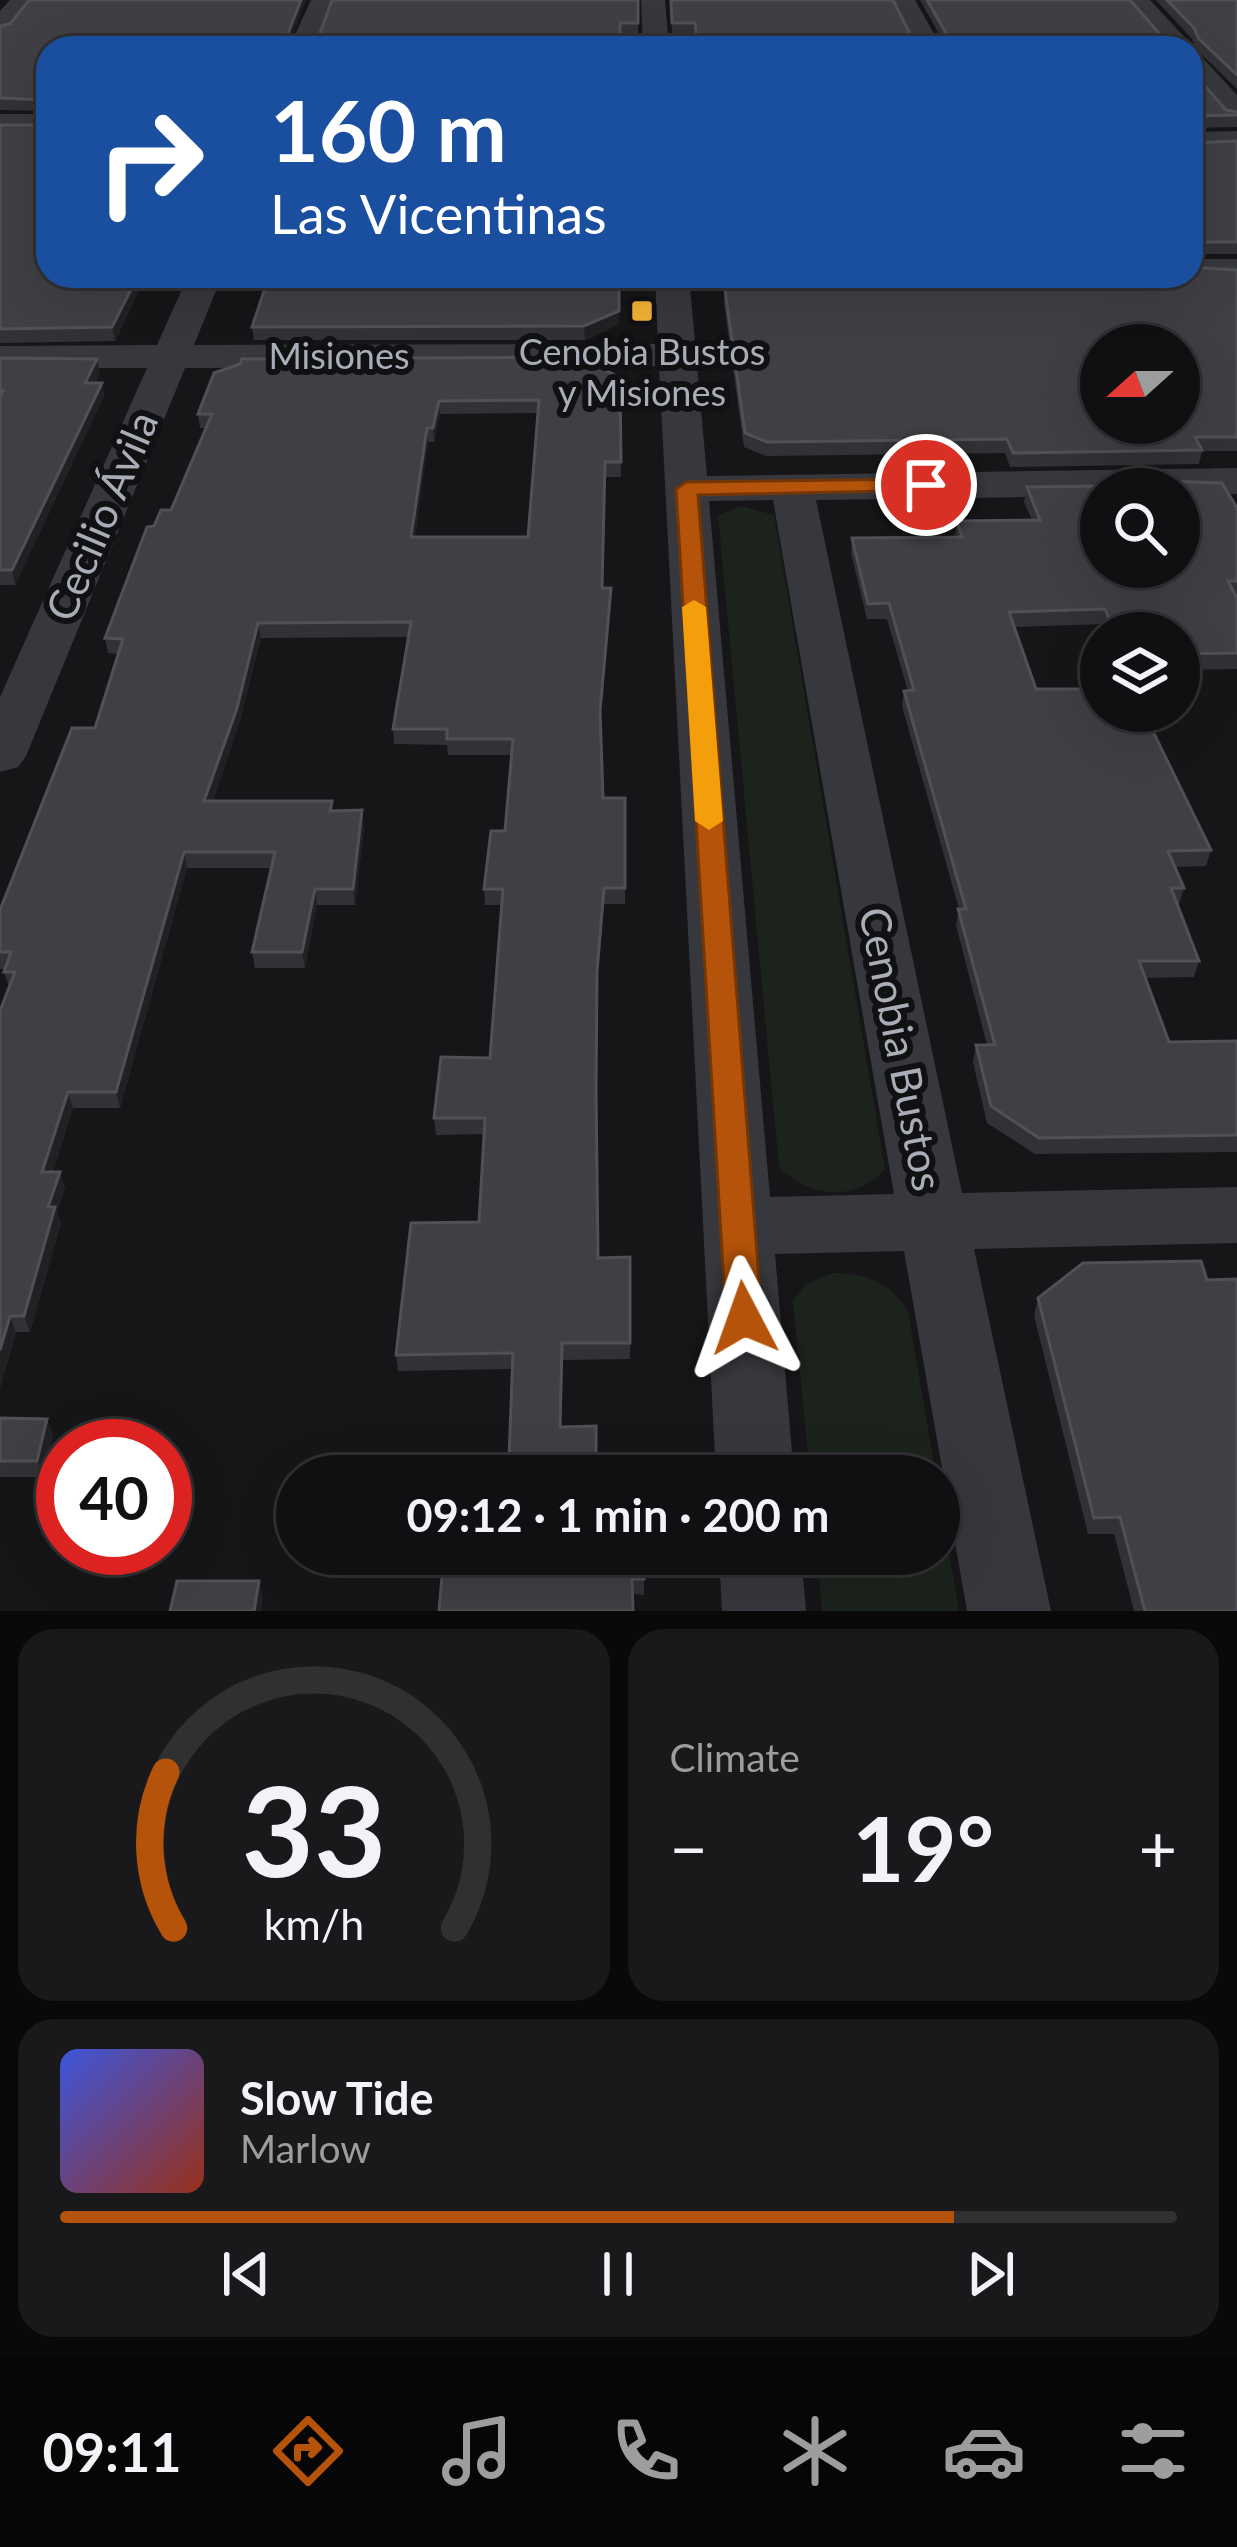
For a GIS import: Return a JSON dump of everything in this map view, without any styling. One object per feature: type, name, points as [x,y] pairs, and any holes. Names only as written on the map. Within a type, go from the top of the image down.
[{"type":"street","points":[[0,26],[23,0]]},
{"type":"street","points":[[307,36],[322,0]]},
{"type":"street","points":[[653,0],[655,36]]},
{"type":"street","points":[[903,0],[922,36]]},
{"type":"street","points":[[1137,0],[1169,36]]},
{"type":"street","points":[[1203,47],[1217,44]]},
{"type":"street","points":[[1203,74],[1237,112]]},
{"type":"street","points":[[0,123],[36,122]]},
{"type":"street","points":[[1203,141],[1237,140]]},
{"type":"street","points":[[1203,269],[1237,268]]},
{"type":"street","name":"Cecilio Ávila","points":[[0,756],[200,288]]},
{"type":"street","points":[[673,288],[753,1455]]},
{"type":"street","name":"Misiones","points":[[0,357],[677,355]]},
{"type":"street","points":[[686,489],[1237,481]]},
{"type":"street","name":"Cenobia Bustos","points":[[792,487],[1010,1611]]},
{"type":"street","points":[[737,1226],[1237,1214]]},
{"type":"street","points":[[761,1575],[764,1611]]},
{"type":"shaded area","points":[[741,506],[774,515],[885,1169],[873,1180],[846,1191],[804,1185],[779,1167],[718,515]]},
{"type":"shaded area","points":[[833,1273],[856,1275],[894,1293],[908,1311],[932,1455],[808,1455],[793,1301],[806,1284]]},
{"type":"shaded area","points":[[819,1575],[953,1575],[959,1611],[822,1611]]},
{"type":"building","points":[[29,0],[301,0],[287,36],[36,36],[36,100],[0,98],[0,26],[10,24]]},
{"type":"building","points":[[332,0],[638,0],[638,23],[620,23],[620,36],[319,36]]},
{"type":"building","points":[[671,0],[893,0],[911,36],[697,36],[695,23],[672,23]]},
{"type":"building","points":[[927,0],[1130,0],[1162,36],[947,36]]},
{"type":"building","points":[[1167,0],[1237,0],[1237,75],[1203,43]]},
{"type":"building","points":[[1203,84],[1226,110],[1237,115],[1203,116]]},
{"type":"building","points":[[0,125],[36,125],[36,288],[132,288],[112,327],[0,329]]},
{"type":"building","points":[[1237,141],[1237,242],[1203,242],[1203,143]]},
{"type":"building","points":[[1203,268],[1237,270],[1237,437],[1200,437],[1200,324],[1080,324],[1080,444],[1199,444],[1202,450],[1013,453],[1007,439],[767,442],[745,433],[725,290],[728,288],[1203,288]]},
{"type":"building","points":[[265,288],[619,288],[619,311],[584,326],[252,327]]},
{"type":"building","points":[[581,357],[620,378],[621,462],[605,462],[602,588],[611,588],[600,711],[603,798],[625,798],[625,888],[604,888],[597,971],[596,1091],[598,1258],[630,1257],[630,1343],[562,1343],[560,1427],[596,1426],[596,1455],[509,1455],[513,1353],[396,1355],[411,1223],[479,1222],[485,1118],[434,1118],[441,1057],[490,1058],[503,889],[484,889],[491,831],[505,831],[513,739],[447,739],[447,729],[393,729],[411,622],[258,623],[237,708],[204,801],[332,801],[330,811],[362,810],[353,889],[315,889],[302,952],[252,952],[275,852],[184,852],[116,1092],[68,1092],[42,1172],[60,1172],[48,1207],[55,1207],[24,1316],[10,1316],[0,1350],[0,1011],[15,972],[4,972],[11,952],[0,952],[0,910],[72,728],[95,728],[123,639],[105,638],[147,527],[154,526],[161,510],[171,510],[212,414],[198,414],[214,373],[242,359]],"holes":[[[539,400],[528,537],[411,537],[427,428],[433,428],[439,401]]]},
{"type":"building","points":[[0,358],[97,359],[85,383],[102,383],[12,570],[0,570]]},
{"type":"building","points":[[1200,482],[1222,483],[1237,508],[1237,581],[1228,581],[1237,598],[1237,653],[1200,654],[1200,612],[1009,612],[1036,689],[1080,689],[1080,732],[1153,732],[1211,850],[1168,851],[1184,888],[1171,888],[1199,961],[1139,961],[1169,1042],[1237,1041],[1237,1135],[1039,1138],[991,1106],[976,1045],[995,1045],[958,909],[966,909],[904,691],[914,690],[889,603],[868,604],[852,538],[962,537],[957,521],[1040,520],[1027,487],[1080,486],[1080,588],[1200,588]]},
{"type":"building","points":[[1201,1261],[1207,1280],[1237,1279],[1237,1611],[1145,1611],[1120,1517],[1094,1518],[1038,1298],[1083,1263]]},
{"type":"building","points":[[0,1418],[47,1419],[36,1419],[36,1461],[0,1461]]},
{"type":"building","points":[[442,1575],[644,1575],[644,1579],[632,1579],[633,1611],[439,1611]]},
{"type":"building","points":[[177,1581],[259,1581],[254,1611],[170,1611]]},
{"type":"slow traffic","points":[[694,607],[709,821]]},
{"type":"place","name":"Cenobia Bustos y Misiones","points":[[642,311]]},
{"type":"route","points":[[744,1318],[686,489],[926,485]]}]
